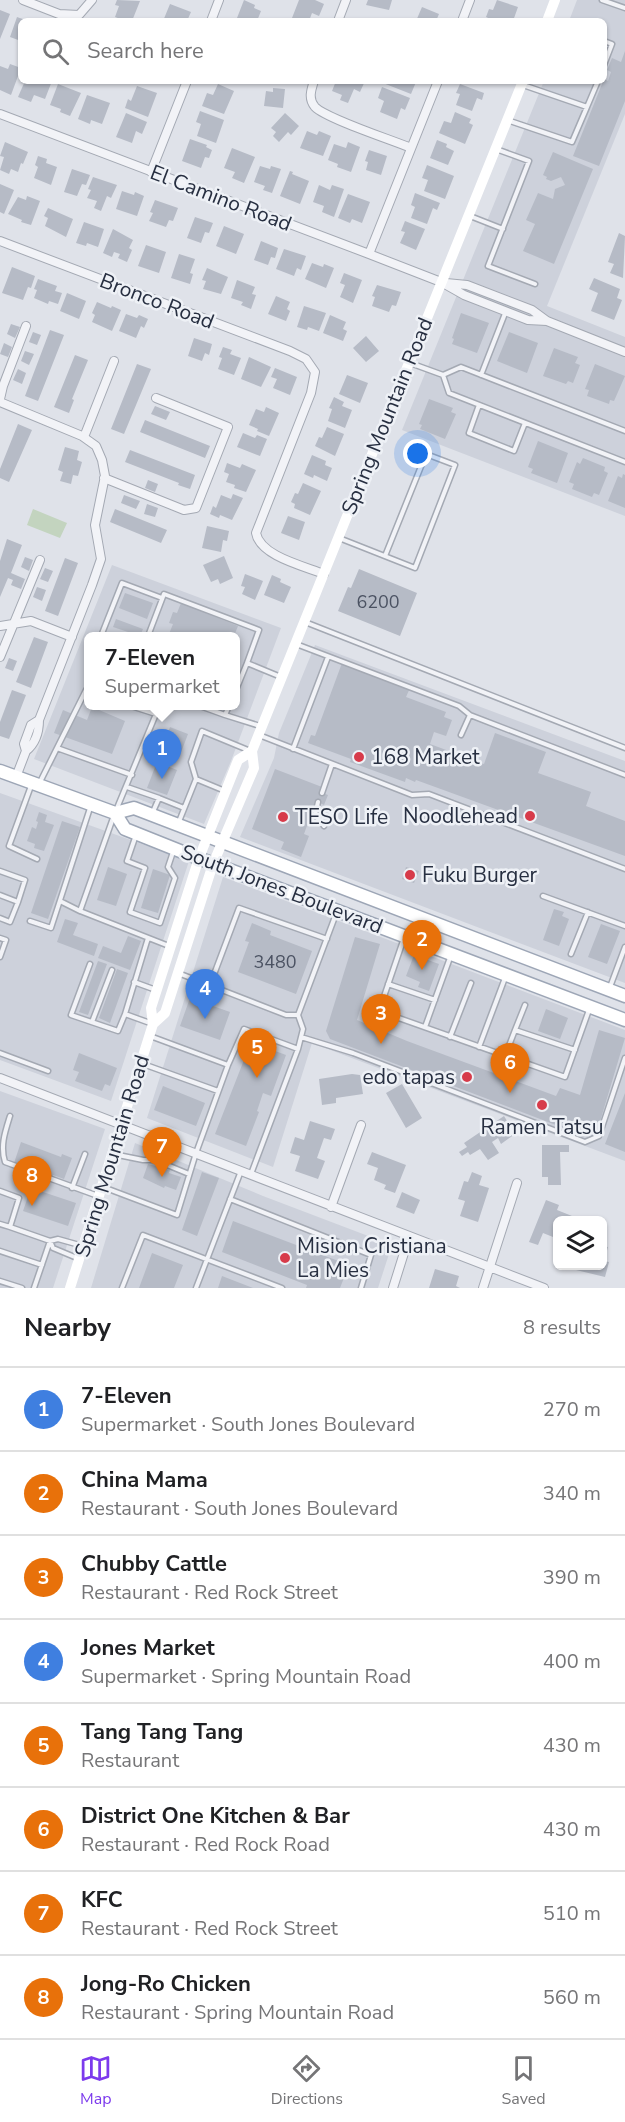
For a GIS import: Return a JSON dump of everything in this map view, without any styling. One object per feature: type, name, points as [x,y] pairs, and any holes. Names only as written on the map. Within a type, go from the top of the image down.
[{"type":"main road","points":[[550,18],[555,0]]},
{"type":"main road","name":"Spring Mountain Road","points":[[153,1024],[165,1013],[213,864],[254,768],[252,751],[522,84]]},
{"type":"main road","name":"Spring Mountain Road","points":[[70,1288],[153,1024],[151,1008],[199,858],[238,760],[252,751]]},
{"type":"main road","name":"South Jones Boulevard","points":[[1,775],[16,777],[115,813],[134,808],[625,996]]},
{"type":"main road","name":"South Jones Boulevard","points":[[115,813],[125,829],[625,1020]]},
{"type":"main road","points":[[506,952],[506,974]]},
{"type":"street","points":[[23,0],[59,14],[79,15],[92,0]]},
{"type":"street","points":[[212,18],[219,0]]},
{"type":"street","points":[[339,18],[346,0]]},
{"type":"street","points":[[463,18],[470,0]]},
{"type":"street","points":[[151,172],[186,84]]},
{"type":"street","points":[[313,84],[310,92],[316,108],[329,116],[411,148]]},
{"type":"street","points":[[369,254],[437,84]]},
{"type":"street","name":"El Camino Road","points":[[0,114],[441,282],[464,295],[528,320],[547,321]]},
{"type":"street","name":"Bronco Road","points":[[0,241],[290,351],[312,365],[315,372],[310,393],[256,533],[261,546],[324,574]]},
{"type":"street","name":"El Camino Road","points":[[441,282],[467,285],[532,310],[547,321],[625,352]]},
{"type":"street","points":[[16,777],[26,751],[24,744],[31,725],[39,720],[100,559],[95,525],[104,478],[99,453],[96,447],[84,437],[0,400],[3,386],[26,326]]},
{"type":"street","points":[[84,437],[114,361]]},
{"type":"street","points":[[104,478],[184,510],[196,508],[228,427],[156,398]]},
{"type":"street","points":[[0,657],[40,560]]},
{"type":"street","points":[[0,626],[31,621],[72,637]]},
{"type":"street","points":[[0,1078],[544,1288]]},
{"type":"street","points":[[331,1207],[361,1125]]},
{"type":"street","points":[[483,1288],[516,1183]]},
{"type":"street","points":[[393,1288],[409,1237]]},
{"type":"lane","points":[[602,0],[625,8]]},
{"type":"lane","points":[[607,42],[612,44],[607,57]]},
{"type":"lane","points":[[525,84],[587,107]]},
{"type":"lane","points":[[507,120],[572,142],[597,84]]},
{"type":"lane","points":[[495,149],[529,161],[488,266],[535,284]]},
{"type":"lane","points":[[468,216],[503,229]]},
{"type":"lane","points":[[481,375],[506,311]]},
{"type":"lane","points":[[409,363],[443,375],[461,367],[625,431]]},
{"type":"lane","points":[[443,375],[449,393],[625,462]]},
{"type":"lane","points":[[479,405],[469,433],[487,441],[514,451],[525,423]]},
{"type":"lane","points":[[338,538],[415,568],[455,465],[426,454],[385,556]]},
{"type":"lane","points":[[103,632],[122,583],[163,598]]},
{"type":"lane","points":[[150,632],[164,594],[260,630],[240,680]]},
{"type":"lane","points":[[304,622],[625,748]]},
{"type":"lane","points":[[295,644],[459,706],[470,715],[625,776]]},
{"type":"lane","points":[[293,749],[328,657]]},
{"type":"lane","points":[[247,663],[282,677]]},
{"type":"lane","points":[[37,859],[9,846],[36,784],[84,694]]},
{"type":"lane","points":[[80,911],[115,813],[156,714],[145,710]]},
{"type":"lane","points":[[212,710],[260,731],[293,749],[412,795],[429,794],[625,869]]},
{"type":"lane","points":[[225,715],[227,710]]},
{"type":"lane","points":[[461,735],[470,715]]},
{"type":"lane","points":[[177,825],[196,779],[191,762],[202,731],[252,751]]},
{"type":"lane","points":[[57,748],[132,775]]},
{"type":"lane","points":[[322,793],[333,764]]},
{"type":"lane","points":[[196,779],[226,791]]},
{"type":"lane","points":[[127,787],[184,808]]},
{"type":"lane","points":[[152,815],[159,798]]},
{"type":"lane","points":[[318,802],[315,815],[324,826]]},
{"type":"lane","points":[[30,921],[51,928],[91,805]]},
{"type":"lane","points":[[137,833],[127,861],[145,868],[130,912],[160,923],[175,878],[168,867],[175,848]]},
{"type":"lane","points":[[0,870],[25,880],[10,922],[0,918]]},
{"type":"lane","points":[[0,895],[18,902]]},
{"type":"lane","points":[[543,896],[625,926]]},
{"type":"lane","points":[[60,902],[170,947]]},
{"type":"lane","points":[[210,985],[239,908],[327,939]]},
{"type":"lane","points":[[251,1174],[298,1049],[303,1029],[298,1015],[337,910]]},
{"type":"lane","points":[[571,954],[588,912]]},
{"type":"lane","points":[[405,936],[379,1011],[565,1077],[590,1006]]},
{"type":"lane","points":[[0,938],[6,940],[0,957]]},
{"type":"lane","points":[[90,964],[71,1015],[118,1030],[148,938]]},
{"type":"lane","points":[[608,990],[625,947]]},
{"type":"lane","points":[[425,1028],[452,954]]},
{"type":"lane","points":[[92,1022],[112,970]]},
{"type":"lane","points":[[178,973],[286,1015],[298,1015]]},
{"type":"lane","points":[[479,1047],[506,974]]},
{"type":"lane","points":[[134,982],[156,990]]},
{"type":"lane","points":[[450,1037],[471,983]]},
{"type":"lane","points":[[388,984],[435,1000]]},
{"type":"lane","points":[[505,1056],[525,1005]]},
{"type":"lane","points":[[125,1014],[153,1024]]},
{"type":"lane","points":[[10,1116],[2,1144],[5,1162],[72,1188],[101,1192],[177,1215],[218,1091],[244,1029],[298,1049]]},
{"type":"lane","points":[[515,1030],[575,1050]]},
{"type":"lane","points":[[149,1036],[228,1065]]},
{"type":"lane","points":[[301,1037],[353,1053],[585,1142],[599,1136],[625,1058]]},
{"type":"lane","points":[[0,1053],[48,1071]]},
{"type":"lane","points":[[141,1063],[218,1091]]},
{"type":"lane","points":[[72,1188],[85,1154]]},
{"type":"lane","points":[[112,1154],[155,1160],[189,1174]]},
{"type":"lane","points":[[196,1288],[241,1170]]},
{"type":"lane","points":[[0,1191],[19,1198],[10,1227]]},
{"type":"lane","points":[[230,1200],[371,1255],[362,1288]]},
{"type":"lane","points":[[0,1224],[50,1241],[58,1239],[83,1246]]},
{"type":"lane","points":[[122,1288],[143,1235],[282,1288]]},
{"type":"lane","points":[[50,1241],[53,1248],[80,1260]]},
{"type":"lane","points":[[34,1288],[50,1241]]},
{"type":"lane","points":[[0,1251],[42,1265]]},
{"type":"lane","points":[[0,1281],[22,1288]]},
{"type":"shaded area","points":[[577,0],[625,0],[625,114],[547,306],[625,337],[625,516],[402,430],[543,84],[607,84],[607,18],[570,18]]},
{"type":"shaded area","points":[[112,565],[281,628],[231,761],[204,824],[34,759],[84,635],[84,710],[240,710],[240,632],[85,632]]},
{"type":"shaded area","points":[[315,645],[625,761],[625,983],[240,837],[274,758],[279,733]]},
{"type":"shaded area","points":[[0,793],[189,861],[111,1101],[0,1060]]},
{"type":"shaded area","points":[[223,877],[625,1030],[625,1161],[312,1043],[273,1167],[147,1118]]},
{"type":"shaded area","points":[[0,1091],[105,1129],[53,1288],[0,1288]]},
{"type":"shaded area","points":[[135,1143],[263,1196],[384,1242],[389,1254],[378,1288],[91,1288]]},
{"type":"green space","points":[[33,509],[67,523],[60,538],[27,525]]},
{"type":"building","points":[[117,0],[140,1],[133,18],[115,17],[119,6],[115,5]]},
{"type":"building","points":[[244,0],[261,11],[258,18],[237,18]]},
{"type":"building","points":[[299,0],[315,0],[324,4],[319,16],[312,13],[310,18],[292,18]]},
{"type":"building","points":[[368,0],[392,0],[389,10],[366,5]]},
{"type":"building","points":[[497,0],[518,7],[514,18],[486,17],[489,9],[493,10]]},
{"type":"building","points":[[170,4],[191,12],[188,18],[164,18]]},
{"type":"building","points":[[422,7],[439,14],[437,18],[417,18]]},
{"type":"building","points":[[0,10],[10,14],[0,39]]},
{"type":"building","points":[[17,17],[20,18],[18,40],[10,37]]},
{"type":"building","points":[[625,51],[625,101],[599,166],[573,156],[602,84],[607,84],[611,72],[607,70],[612,58],[621,62]]},
{"type":"building","points":[[10,64],[18,67],[18,76],[11,95],[0,90],[0,66],[8,69]]},
{"type":"building","points":[[24,84],[51,84],[45,99],[34,95],[31,102],[18,97]]},
{"type":"building","points":[[58,84],[81,93],[70,116],[50,105]]},
{"type":"building","points":[[218,84],[234,91],[224,114],[202,106],[207,93],[213,95]]},
{"type":"building","points":[[335,84],[364,84],[360,92],[354,89],[348,103],[340,100],[342,95],[332,91]]},
{"type":"building","points":[[386,84],[415,84],[411,94]]},
{"type":"building","points":[[460,84],[484,93],[482,100],[477,98],[472,111],[456,105],[460,94],[456,93]]},
{"type":"building","points":[[137,86],[157,93],[148,117],[125,108],[128,99],[131,101]]},
{"type":"building","points":[[382,87],[410,98],[405,110],[401,108],[397,119],[380,112],[384,101],[378,98]]},
{"type":"building","points":[[273,88],[285,89],[283,108],[264,106],[266,91],[273,92]]},
{"type":"building","points":[[87,95],[110,103],[102,124],[91,120],[90,124],[78,119]]},
{"type":"building","points":[[200,111],[224,120],[216,143],[197,136],[201,124],[196,122]]},
{"type":"building","points":[[455,112],[471,119],[469,123],[473,125],[465,144],[439,133],[444,121],[451,123]]},
{"type":"building","points":[[126,113],[147,122],[142,134],[136,131],[132,143],[116,137]]},
{"type":"building","points":[[285,113],[299,126],[291,135],[288,132],[279,142],[273,136],[276,132],[271,128]]},
{"type":"building","points":[[307,131],[317,135],[319,131],[331,136],[323,156],[300,148]]},
{"type":"building","points":[[190,139],[207,145],[206,147],[212,150],[209,158],[205,157],[201,168],[182,161]]},
{"type":"building","points":[[437,140],[447,144],[446,147],[454,151],[448,165],[430,158]]},
{"type":"building","points":[[5,142],[28,152],[18,172],[11,169],[9,174],[0,170],[4,157],[0,156]]},
{"type":"building","points":[[348,142],[360,147],[351,172],[337,167],[338,164],[328,160],[334,144],[346,148]]},
{"type":"building","points":[[232,148],[255,157],[244,183],[232,178],[235,172],[224,168]]},
{"type":"building","points":[[369,150],[387,156],[381,175],[366,170],[368,162],[365,161]]},
{"type":"building","points":[[553,152],[593,169],[554,264],[523,251],[535,224],[526,220],[538,193],[553,199],[555,189],[565,185],[561,177],[551,181],[543,175]]},
{"type":"building","points":[[38,156],[47,159],[46,163],[57,167],[51,185],[34,178],[38,167],[35,165]]},
{"type":"building","points":[[427,165],[454,176],[445,199],[424,191],[428,180],[422,178]]},
{"type":"building","points":[[260,166],[281,169],[272,193],[263,190],[265,186],[254,182]]},
{"type":"building","points":[[72,169],[90,175],[86,185],[82,184],[77,196],[64,192]]},
{"type":"building","points":[[290,171],[309,181],[300,204],[280,196]]},
{"type":"building","points":[[93,177],[117,185],[111,198],[107,196],[101,211],[94,208],[97,201],[87,198]]},
{"type":"building","points":[[0,184],[14,190],[4,214],[0,212]]},
{"type":"building","points":[[319,185],[330,190],[332,185],[344,189],[334,217],[322,212],[324,206],[313,202]]},
{"type":"building","points":[[122,191],[134,195],[135,192],[144,196],[137,216],[116,209]]},
{"type":"building","points":[[415,193],[440,203],[437,210],[433,208],[427,224],[411,218],[415,207],[411,205]]},
{"type":"building","points":[[348,194],[370,202],[362,223],[352,219],[350,223],[338,218]]},
{"type":"building","points":[[27,196],[40,201],[31,225],[8,214],[18,197],[26,200]]},
{"type":"building","points":[[155,200],[178,208],[173,221],[169,220],[166,227],[149,221]]},
{"type":"building","points":[[48,208],[73,219],[66,237],[45,226],[48,218],[44,216]]},
{"type":"building","points":[[195,217],[213,223],[209,233],[205,232],[201,243],[187,238]]},
{"type":"building","points":[[405,221],[425,229],[416,250],[400,243],[405,232],[401,231]]},
{"type":"building","points":[[84,222],[104,229],[98,247],[87,243],[86,246],[76,243]]},
{"type":"building","points":[[224,226],[244,234],[236,254],[216,246]]},
{"type":"building","points":[[113,229],[133,240],[127,262],[118,258],[120,254],[114,252],[112,257],[103,253]]},
{"type":"building","points":[[619,233],[625,236],[623,278],[610,273],[614,264],[608,262]]},
{"type":"building","points":[[261,241],[278,248],[275,258],[271,257],[268,265],[254,260]]},
{"type":"building","points":[[146,245],[166,252],[159,273],[138,266]]},
{"type":"building","points":[[284,249],[306,256],[301,270],[297,268],[294,276],[276,269]]},
{"type":"building","points":[[179,254],[195,259],[190,273],[193,274],[190,284],[171,278]]},
{"type":"building","points":[[312,263],[334,268],[326,288],[305,279]]},
{"type":"building","points":[[12,267],[35,276],[23,300],[2,293]]},
{"type":"building","points":[[207,268],[228,277],[221,294],[203,289],[206,281],[202,280]]},
{"type":"building","points":[[344,273],[362,280],[353,303],[340,297],[345,285],[340,283]]},
{"type":"building","points":[[594,278],[620,289],[617,298],[622,300],[614,320],[591,311],[598,293],[589,289]]},
{"type":"building","points":[[38,279],[57,286],[55,291],[62,293],[58,304],[49,301],[48,304],[34,298],[37,290],[34,289]]},
{"type":"building","points":[[237,280],[255,287],[252,294],[256,295],[251,309],[241,305],[243,302],[231,298]]},
{"type":"building","points":[[377,285],[401,292],[396,306],[392,305],[389,312],[372,306],[375,297],[372,296]]},
{"type":"building","points":[[67,293],[86,301],[79,319],[60,311]]},
{"type":"building","points":[[276,296],[290,302],[287,309],[290,311],[286,321],[268,314]]},
{"type":"building","points":[[97,302],[121,310],[112,331],[92,322],[95,315],[92,313]]},
{"type":"building","points":[[304,306],[326,313],[319,331],[308,327],[307,330],[297,327]]},
{"type":"building","points":[[461,313],[489,323],[477,353],[452,344]]},
{"type":"building","points":[[126,314],[137,318],[139,315],[148,319],[144,328],[141,326],[136,338],[119,331]]},
{"type":"building","points":[[330,315],[346,322],[343,329],[347,331],[343,341],[323,333]]},
{"type":"building","points":[[11,324],[20,327],[15,338],[7,334]]},
{"type":"building","points":[[50,330],[64,335],[38,401],[25,396]]},
{"type":"building","points":[[33,332],[41,335],[37,345],[29,342]]},
{"type":"building","points":[[509,332],[538,343],[527,373],[497,361]]},
{"type":"building","points":[[366,336],[379,351],[366,362],[353,348]]},
{"type":"building","points":[[194,338],[212,344],[209,355],[205,353],[202,361],[188,356]]},
{"type":"building","points":[[4,343],[12,347],[8,357],[0,354]]},
{"type":"building","points":[[223,347],[232,350],[230,354],[241,358],[234,375],[218,369]]},
{"type":"building","points":[[554,348],[578,357],[575,363],[580,365],[573,383],[568,381],[566,384],[543,376]]},
{"type":"building","points":[[25,351],[34,354],[29,365],[21,361]]},
{"type":"building","points":[[75,355],[88,360],[72,399],[74,400],[69,413],[54,407]]},
{"type":"building","points":[[249,357],[271,367],[261,387],[241,379]]},
{"type":"building","points":[[137,364],[151,369],[124,434],[111,429]]},
{"type":"building","points":[[595,364],[625,376],[614,401],[610,400],[609,404],[587,396],[589,390],[585,389]]},
{"type":"building","points":[[275,368],[297,377],[290,395],[273,388],[277,379],[271,377]]},
{"type":"building","points":[[18,369],[26,373],[22,384],[13,380]]},
{"type":"building","points":[[347,375],[368,383],[360,403],[339,394]]},
{"type":"building","points":[[334,397],[344,402],[342,406],[352,410],[345,428],[328,421],[332,409],[329,408]]},
{"type":"building","points":[[429,399],[453,408],[451,412],[456,414],[445,439],[420,429],[422,425],[419,424]]},
{"type":"building","points":[[155,406],[170,412],[166,420],[151,414]]},
{"type":"building","points":[[266,407],[279,413],[269,436],[249,425],[256,409],[264,412]]},
{"type":"building","points":[[145,420],[210,446],[205,458],[140,432]]},
{"type":"building","points":[[18,424],[32,430],[9,482],[0,478],[0,469]]},
{"type":"building","points":[[327,427],[344,434],[335,456],[315,446]]},
{"type":"building","points":[[243,433],[255,438],[257,435],[267,439],[260,456],[237,447]]},
{"type":"building","points":[[538,441],[568,453],[557,483],[531,473],[533,469],[528,467]]},
{"type":"building","points":[[65,447],[79,451],[77,460],[82,462],[78,476],[73,475],[71,484],[60,481],[63,472],[58,470]]},
{"type":"building","points":[[130,450],[195,475],[190,489],[125,462]]},
{"type":"building","points":[[312,455],[326,461],[325,465],[332,468],[327,481],[314,475],[313,478],[304,474]]},
{"type":"building","points":[[583,458],[605,467],[604,471],[608,473],[599,495],[594,493],[592,497],[572,489],[574,484],[569,482],[577,462],[580,464]]},
{"type":"building","points":[[227,463],[240,468],[242,464],[256,470],[246,492],[226,482],[229,474],[224,472]]},
{"type":"building","points":[[623,474],[625,475],[625,508],[608,501],[618,476],[622,478]]},
{"type":"building","points":[[148,480],[158,484],[155,492],[145,488]]},
{"type":"building","points":[[303,483],[321,491],[310,515],[294,508],[295,504],[291,502]]},
{"type":"building","points":[[233,494],[243,498],[232,520],[210,514],[213,506],[216,508],[221,495],[231,499]]},
{"type":"building","points":[[124,495],[140,501],[136,509],[121,503]]},
{"type":"building","points":[[147,504],[158,508],[155,517],[144,514]]},
{"type":"building","points":[[115,509],[167,530],[161,543],[110,522]]},
{"type":"building","points":[[288,516],[305,522],[299,540],[281,533]]},
{"type":"building","points":[[207,526],[229,531],[227,541],[223,540],[221,552],[202,548]]},
{"type":"building","points":[[7,539],[22,545],[11,573],[25,579],[21,589],[11,585],[13,580],[8,578],[0,597],[0,561]]},
{"type":"building","points":[[224,556],[233,578],[220,584],[218,579],[211,582],[203,565]]},
{"type":"building","points":[[25,557],[33,560],[29,571],[21,567]]},
{"type":"building","points":[[65,558],[78,563],[58,616],[45,611]]},
{"type":"building","points":[[45,568],[53,571],[48,582],[40,579]]},
{"type":"building","points":[[359,569],[417,593],[400,636],[338,611]]},
{"type":"building","points":[[245,574],[263,581],[255,600],[242,594],[245,587],[241,586]]},
{"type":"building","points":[[272,575],[291,587],[284,603],[264,595]]},
{"type":"building","points":[[37,587],[46,590],[42,601],[33,597]]},
{"type":"building","points":[[125,593],[153,603],[147,619],[119,608]]},
{"type":"building","points":[[181,603],[238,626],[236,632],[170,632],[173,624],[169,623],[173,612],[177,613]]},
{"type":"building","points":[[116,619],[143,629],[142,632],[128,632],[113,627]]},
{"type":"building","points":[[34,637],[48,642],[31,688],[16,682]]},
{"type":"building","points":[[9,658],[17,661],[13,671],[5,668]]},
{"type":"building","points":[[342,663],[410,688],[406,697],[446,712],[444,717],[452,720],[446,736],[434,732],[430,744],[484,764],[495,733],[546,752],[538,773],[591,792],[586,806],[625,821],[625,856],[416,780],[415,782],[406,778],[405,782],[350,762],[351,759],[308,743],[311,735],[315,736]]},
{"type":"building","points":[[12,690],[26,695],[9,739],[0,736],[0,722]]},
{"type":"building","points":[[63,710],[87,720],[91,710],[99,710],[125,721],[112,754],[54,733]]},
{"type":"building","points":[[170,727],[188,734],[180,755],[162,748]]},
{"type":"building","points":[[157,762],[177,770],[167,795],[147,788]]},
{"type":"building","name":"TESO Life","points":[[275,769],[322,787],[320,792],[328,795],[324,805],[316,801],[304,834],[309,836],[301,857],[281,849],[284,842],[252,829]]},
{"type":"building","points":[[39,812],[47,815],[45,822],[54,825],[44,851],[34,848],[35,844],[27,841],[32,827],[36,829]]},
{"type":"building","points":[[62,821],[80,827],[48,919],[31,913]]},
{"type":"building","points":[[108,867],[127,874],[116,906],[97,900]]},
{"type":"building","name":"Fuku Burger","points":[[406,867],[419,871],[414,883],[402,879]]},
{"type":"building","points":[[153,869],[170,875],[158,913],[141,908]]},
{"type":"building","points":[[554,909],[564,912],[562,916],[569,919],[559,946],[543,940]]},
{"type":"building","points":[[65,919],[78,923],[73,935],[98,944],[94,956],[57,942]]},
{"type":"building","points":[[252,923],[271,931],[270,935],[312,951],[296,994],[238,972],[249,942],[245,941]]},
{"type":"building","points":[[601,924],[620,931],[607,964],[588,957]]},
{"type":"building","points":[[128,936],[141,941],[130,970],[98,958],[103,946],[121,953]]},
{"type":"building","points":[[355,937],[380,944],[357,1020],[407,1041],[556,1096],[560,1088],[580,1095],[599,1030],[625,1038],[596,1135],[590,1138],[330,1039],[326,1031]]},
{"type":"building","points":[[414,955],[439,964],[429,991],[418,987],[420,982],[406,976]]},
{"type":"building","points":[[98,961],[107,964],[88,1015],[79,1012]]},
{"type":"building","points":[[117,969],[128,973],[110,1023],[99,1018]]},
{"type":"building","points":[[190,998],[230,1012],[220,1040],[180,1026]]},
{"type":"building","points":[[546,1009],[568,1018],[560,1039],[538,1031]]},
{"type":"building","points":[[251,1042],[286,1055],[271,1096],[263,1093],[257,1111],[259,1112],[246,1146],[215,1134]]},
{"type":"building","points":[[79,1053],[117,1068],[110,1086],[105,1084],[102,1091],[75,1081],[79,1072],[73,1070]]},
{"type":"building","points":[[360,1075],[363,1094],[336,1098],[336,1103],[322,1105],[319,1079]]},
{"type":"building","points":[[402,1084],[422,1118],[406,1128],[386,1093]]},
{"type":"building","points":[[163,1086],[205,1103],[196,1126],[154,1110]]},
{"type":"building","points":[[625,1093],[625,1152],[605,1144]]},
{"type":"building","points":[[504,1116],[515,1134],[501,1144],[498,1138],[492,1142],[499,1153],[488,1160],[480,1149],[470,1155],[468,1152],[462,1156],[459,1152],[467,1147],[464,1143]]},
{"type":"building","points":[[310,1121],[335,1129],[331,1140],[324,1138],[317,1158],[325,1161],[318,1179],[295,1171],[300,1156],[290,1153],[295,1137],[304,1140]]},
{"type":"building","points":[[21,1142],[61,1157],[62,1154],[72,1158],[64,1179],[14,1163]]},
{"type":"building","points":[[542,1145],[569,1145],[569,1152],[560,1152],[561,1185],[548,1185],[548,1177],[542,1177]]},
{"type":"building","points":[[372,1152],[406,1165],[395,1193],[384,1189],[386,1185],[374,1180],[378,1168],[367,1164]]},
{"type":"building","points":[[148,1164],[170,1170],[169,1173],[181,1177],[176,1190],[165,1186],[164,1188],[143,1178]]},
{"type":"building","points":[[202,1172],[219,1178],[197,1236],[182,1230]]},
{"type":"building","points":[[472,1172],[482,1176],[479,1185],[489,1188],[478,1222],[460,1216],[465,1201],[458,1199],[464,1181],[468,1182]]},
{"type":"building","points":[[31,1188],[76,1203],[68,1226],[23,1211]]},
{"type":"building","points":[[402,1192],[420,1200],[414,1214],[396,1207]]},
{"type":"building","points":[[546,1200],[559,1205],[557,1210],[572,1216],[553,1216],[553,1237],[543,1233],[538,1245],[529,1242]]},
{"type":"building","name":"Mision Cristiana La Mies","points":[[233,1221],[349,1265],[340,1288],[306,1288],[307,1285],[222,1252]]},
{"type":"building","points":[[152,1253],[183,1265],[174,1288],[139,1288]]},
{"type":"building","points":[[435,1269],[459,1276],[456,1286],[460,1288],[429,1288]]},
{"type":"building","points":[[576,1270],[607,1270],[605,1277]]},
{"type":"building","points":[[222,1276],[253,1288],[218,1288]]},
{"type":"place","name":"168 Market","points":[[359,757]]},
{"type":"place","name":"7-Eleven","points":[[162,779]]},
{"type":"place","name":"Noodlehead","points":[[530,816]]},
{"type":"place","name":"TESO Life","points":[[283,817]]},
{"type":"place","name":"Fuku Burger","points":[[410,875]]},
{"type":"place","name":"China Mama","points":[[422,970]]},
{"type":"place","name":"Jones Market","points":[[205,1019]]},
{"type":"place","name":"Chubby Cattle","points":[[381,1044]]},
{"type":"place","name":"edo tapas","points":[[467,1077]]},
{"type":"place","name":"Tang Tang Tang","points":[[257,1078]]},
{"type":"place","name":"District One Kitchen & Bar","points":[[510,1093]]},
{"type":"place","name":"Ramen Tatsu","points":[[542,1105]]},
{"type":"place","name":"KFC","points":[[162,1177]]},
{"type":"place","name":"Jong-Ro Chicken","points":[[32,1206]]},
{"type":"place","name":"Mision Cristiana La Mies","points":[[285,1258]]}]
